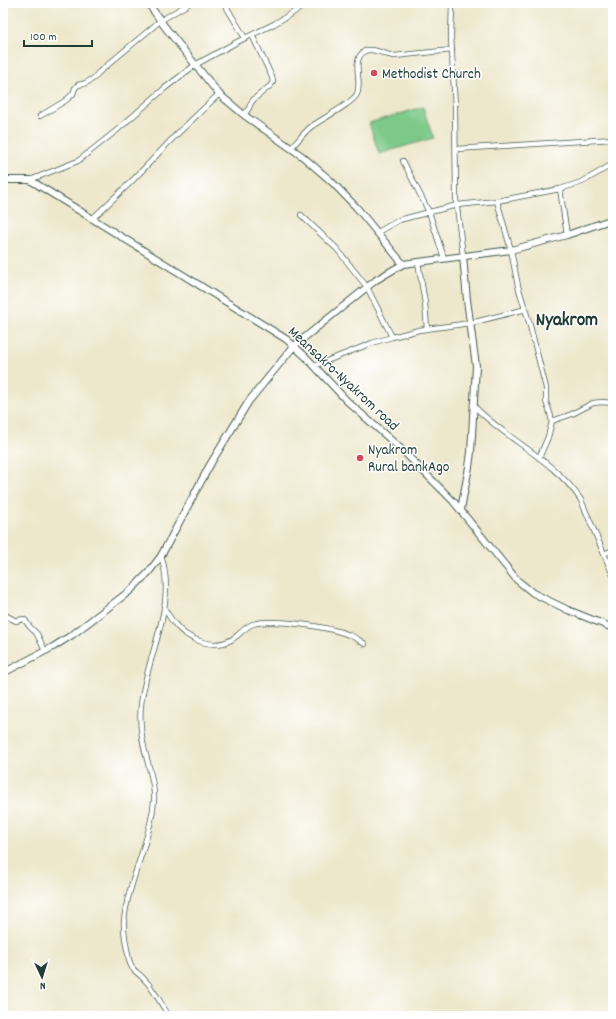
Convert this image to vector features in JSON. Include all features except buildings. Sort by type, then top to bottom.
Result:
[{"type":"street","points":[[148,3],[160,21],[219,94],[244,115],[302,156],[332,181],[378,232],[403,264]]},
{"type":"street","points":[[40,116],[65,101],[73,94],[75,88],[94,78],[160,21],[190,3]]},
{"type":"street","points":[[224,3],[245,38]]},
{"type":"street","points":[[3,180],[30,180],[78,161],[116,131],[165,88],[195,65],[309,3]]},
{"type":"street","points":[[452,3],[452,50],[456,107],[457,205],[467,300],[476,366],[469,467],[461,510]]},
{"type":"street","points":[[593,3],[604,3]]},
{"type":"street","points":[[244,115],[250,108],[251,103],[273,82],[252,35]]},
{"type":"street","points":[[291,148],[311,127],[356,96],[359,86],[358,62],[361,55],[366,51],[372,49],[386,55],[394,56],[452,50]]},
{"type":"street","points":[[92,219],[219,94]]},
{"type":"street","points":[[456,149],[613,139]]},
{"type":"street","points":[[402,162],[429,212],[444,258]]},
{"type":"street","points":[[378,232],[399,220],[457,205],[497,201],[560,189],[582,182],[613,164]]},
{"type":"street","name":"Meansakro-Nyakrom road","points":[[30,180],[260,322],[294,346],[347,401],[415,462],[461,510],[513,575],[533,593],[568,610],[613,628]]},
{"type":"street","points":[[560,189],[567,235]]},
{"type":"street","points":[[497,201],[511,250],[518,286],[526,309],[546,388],[546,402],[552,421],[548,437],[539,458]]},
{"type":"street","points":[[301,215],[337,249],[367,287],[392,337]]},
{"type":"street","points":[[3,673],[46,651],[72,635],[131,590],[148,573],[161,556],[198,488],[249,401],[294,346],[376,280],[403,264],[511,250],[567,235],[613,219]]},
{"type":"street","points":[[418,262],[425,303],[427,329]]},
{"type":"street","points":[[314,366],[372,343],[392,337],[427,329],[471,323],[526,309]]},
{"type":"street","points":[[552,421],[572,414],[593,403],[613,403]]},
{"type":"street","points":[[473,405],[482,415],[539,458],[565,479],[574,489],[581,500],[613,575]]},
{"type":"street","points":[[604,554],[613,550]]},
{"type":"street","points":[[161,556],[164,566],[165,590],[163,620],[145,677],[140,706],[141,733],[152,780],[154,799],[151,823],[132,887],[124,922],[131,966],[133,970],[145,979],[168,1016]]},
{"type":"street","points":[[164,608],[174,624],[184,634],[206,644],[218,645],[229,641],[239,635],[251,624],[259,622],[276,622],[322,627],[349,634],[365,644]]},
{"type":"street","points":[[3,614],[16,621],[24,619],[37,634],[46,651]]},
{"type":"green space","points":[[423,107],[433,138],[379,154],[369,123]]},
{"type":"place","name":"Methodist Church","points":[[374,73]]},
{"type":"place","name":"Nyakrom Rural bankAgo","points":[[360,458]]},
{"type":"district","name":"Nyakrom","points":[[567,318]]}]
